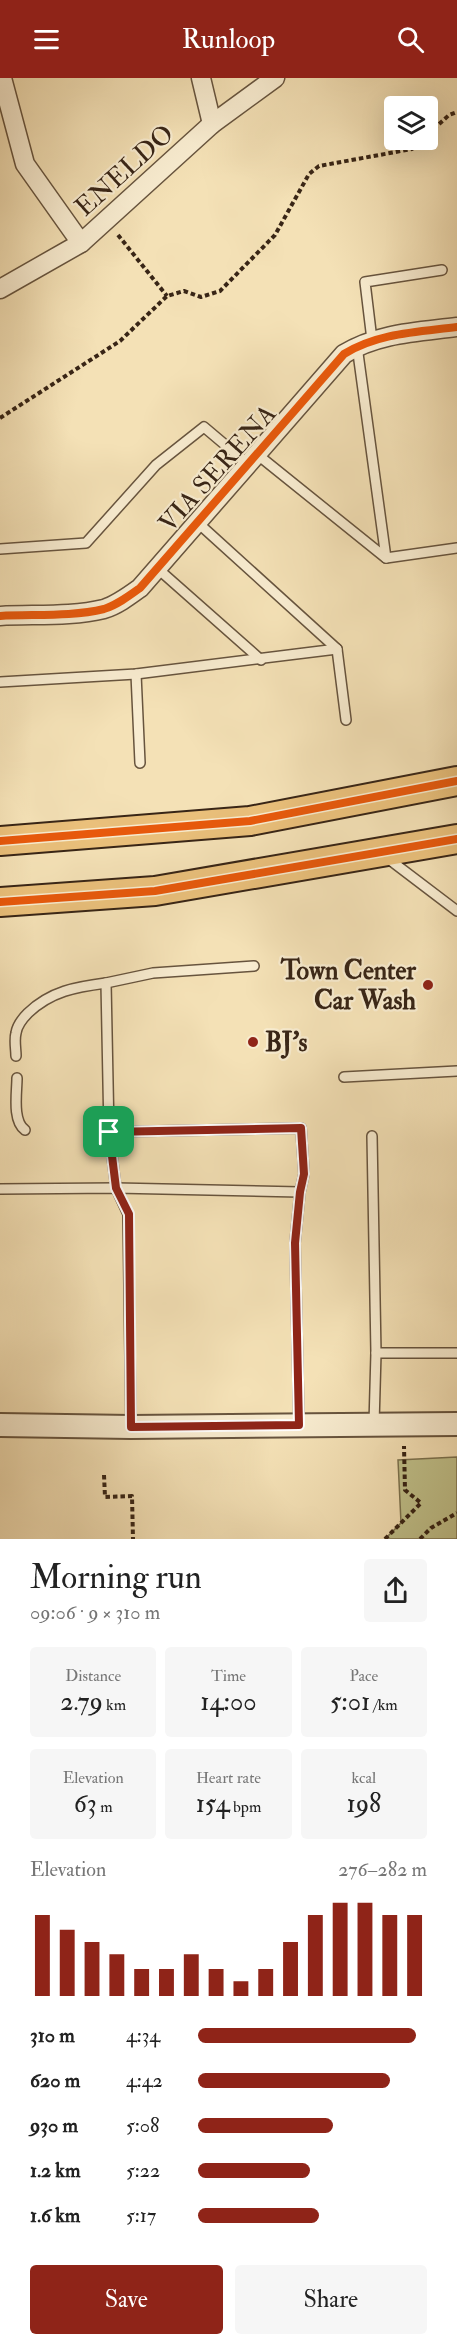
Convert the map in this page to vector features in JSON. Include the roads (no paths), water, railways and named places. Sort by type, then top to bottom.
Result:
[{"type":"main road","points":[[0,842],[250,820],[457,781]]},
{"type":"main road","points":[[0,902],[155,891],[381,854],[457,839]]},
{"type":"street","points":[[2,78],[25,165],[81,243]]},
{"type":"street","points":[[201,78],[212,124]]},
{"type":"street","name":"ENELDO","points":[[0,289],[81,243],[212,124],[275,78]]},
{"type":"street","name":"VIA SERENA","points":[[0,616],[80,613],[105,609],[124,600],[140,588],[344,354],[364,343],[390,335],[457,327]]},
{"type":"street","points":[[0,1425],[131,1427],[457,1424]]},
{"type":"lane","points":[[386,558],[364,343],[365,282],[442,270]]},
{"type":"lane","points":[[0,549],[86,543],[156,465],[204,427],[253,460],[386,558],[457,548]]},
{"type":"lane","points":[[197,522],[337,649],[346,720]]},
{"type":"lane","points":[[157,568],[261,660]]},
{"type":"lane","points":[[0,682],[136,674],[337,649]]},
{"type":"lane","points":[[136,674],[140,763]]},
{"type":"lane","points":[[381,854],[457,911]]},
{"type":"lane","points":[[16,1056],[16,1032],[24,1017],[36,1005],[53,994],[77,987],[153,973],[254,966]]},
{"type":"lane","points":[[106,983],[109,1132],[116,1188],[129,1214],[131,1427]]},
{"type":"lane","points":[[344,1077],[457,1071]]},
{"type":"lane","points":[[17,1078],[17,1118],[25,1130]]},
{"type":"lane","points":[[109,1132],[301,1128],[304,1174],[295,1243],[299,1425]]},
{"type":"lane","points":[[372,1136],[376,1353],[374,1425]]},
{"type":"lane","points":[[0,1189],[116,1188],[300,1192]]},
{"type":"lane","points":[[376,1353],[457,1353]]},
{"type":"place","name":"Town Center Car Wash","points":[[428,985]]},
{"type":"place","name":"BJ's","points":[[253,1042]]}]
